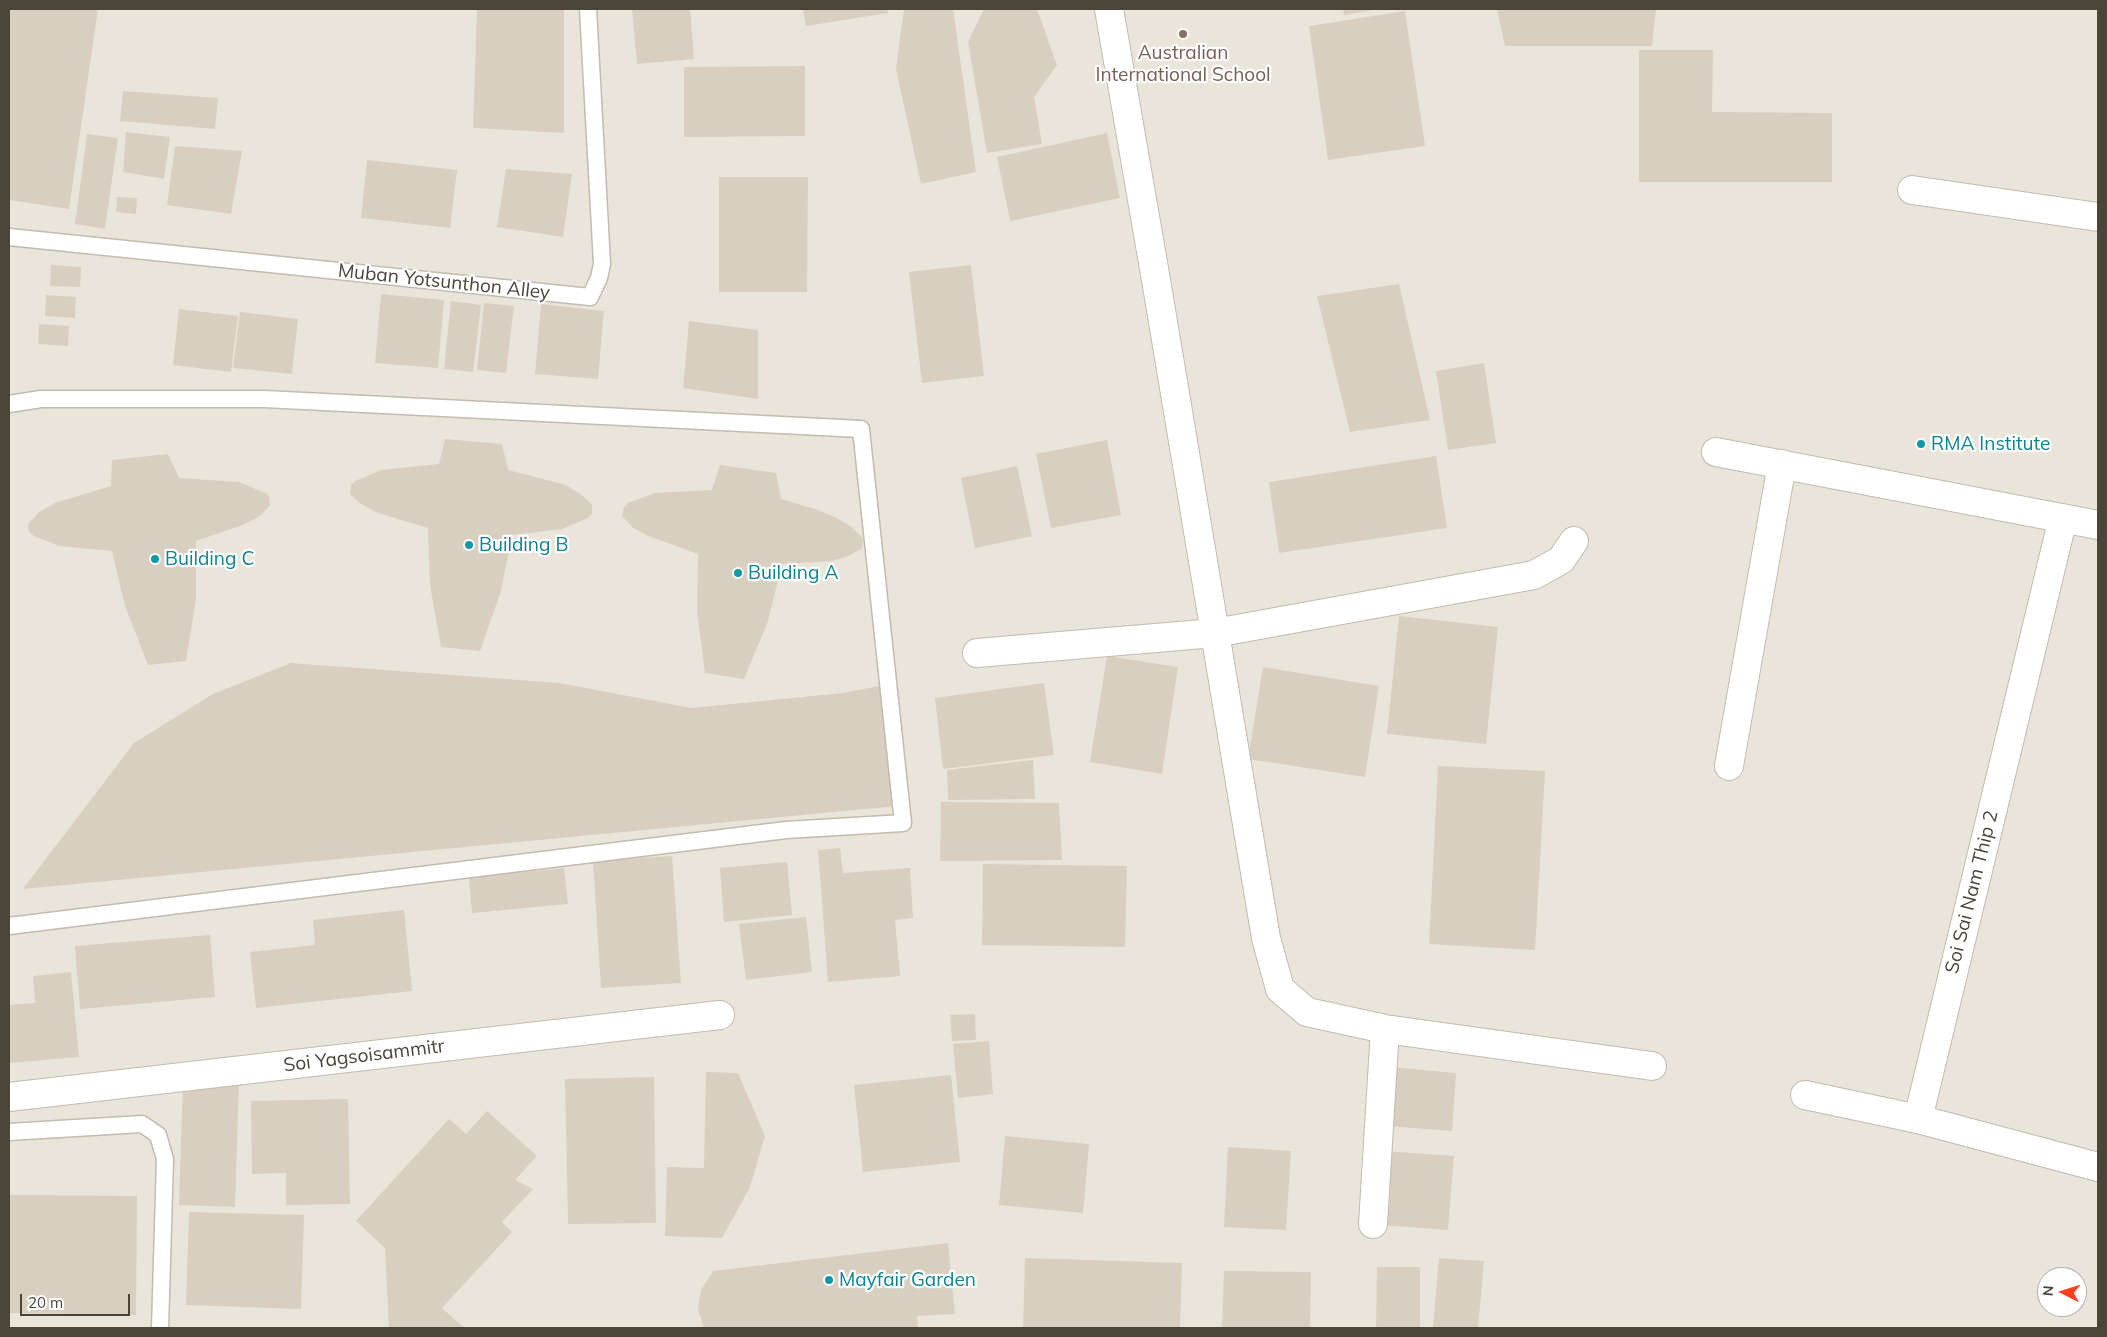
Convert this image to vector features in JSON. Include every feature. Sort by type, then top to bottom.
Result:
[{"type":"street","points":[[1109,9],[1266,938],[1280,989],[1307,1012],[1385,1028],[1652,1066]]},
{"type":"street","points":[[1912,190],[2098,217]]},
{"type":"street","points":[[1716,452],[2098,525]]},
{"type":"street","points":[[1729,766],[1782,464]]},
{"type":"street","name":"Soi Sai Nam Thip 2","points":[[1918,1119],[2063,518]]},
{"type":"street","points":[[977,653],[1215,633],[1534,576],[1561,560],[1574,540]]},
{"type":"street","name":"Soi Yagsoisammitr","points":[[9,1097],[720,1015]]},
{"type":"street","points":[[1373,1224],[1385,1028]]},
{"type":"street","points":[[1806,1095],[1918,1119],[2098,1167]]},
{"type":"lane","name":"Muban Yotsunthon Alley","points":[[9,236],[590,297],[600,278],[602,264],[588,9]]},
{"type":"lane","points":[[9,404],[41,399],[264,399],[861,429],[903,823],[786,830],[9,926]]},
{"type":"lane","points":[[9,1132],[142,1124],[158,1135],[165,1159],[160,1328]]},
{"type":"shaded area","points":[[9,9],[2098,9],[2098,1328],[9,1328]]},
{"type":"building","points":[[9,9],[98,9],[69,209],[9,200]]},
{"type":"building","points":[[477,9],[564,9],[564,133],[473,128]]},
{"type":"building","points":[[632,9],[690,9],[694,59],[637,64]]},
{"type":"building","points":[[803,9],[887,9],[888,13],[806,26]]},
{"type":"building","points":[[904,9],[953,9],[976,172],[921,184],[896,69]]},
{"type":"building","points":[[984,9],[1037,9],[1057,65],[1034,97],[1042,144],[987,153],[968,42]]},
{"type":"building","points":[[1343,9],[1374,9],[1374,10],[1344,15]]},
{"type":"building","points":[[1497,9],[1656,9],[1652,46],[1505,46]]},
{"type":"building","points":[[1405,11],[1425,146],[1328,160],[1309,26]]},
{"type":"building","points":[[1639,50],[1713,50],[1712,112],[1832,113],[1832,182],[1639,182]]},
{"type":"building","points":[[805,66],[805,136],[684,137],[684,67]]},
{"type":"building","points":[[123,91],[218,98],[215,129],[120,121]]},
{"type":"building","points":[[126,132],[170,137],[164,179],[123,172]]},
{"type":"building","points":[[1107,133],[1120,198],[1010,221],[997,157]]},
{"type":"building","points":[[87,134],[118,138],[105,229],[75,224]]},
{"type":"building","points":[[175,146],[242,151],[231,214],[167,205]]},
{"type":"building","points":[[367,160],[457,170],[450,228],[361,218]]},
{"type":"building","points":[[506,169],[572,174],[563,237],[497,227]]},
{"type":"building","points":[[719,177],[808,177],[807,292],[719,292]]},
{"type":"building","points":[[117,197],[137,198],[136,214],[116,212]]},
{"type":"building","points":[[51,265],[81,267],[80,287],[50,286]]},
{"type":"building","points":[[971,265],[984,376],[922,383],[909,272]]},
{"type":"building","points":[[1399,284],[1430,420],[1350,432],[1317,296]]},
{"type":"building","points":[[381,294],[444,300],[438,368],[375,363]]},
{"type":"building","points":[[46,295],[76,297],[75,318],[45,316]]},
{"type":"building","points":[[451,301],[481,305],[473,372],[444,369]]},
{"type":"building","points":[[484,303],[514,306],[506,373],[477,370]]},
{"type":"building","points":[[541,304],[604,311],[598,379],[535,374]]},
{"type":"building","points":[[179,309],[238,316],[231,372],[173,365]]},
{"type":"building","points":[[240,312],[298,319],[292,374],[233,368]]},
{"type":"building","points":[[689,321],[758,330],[758,399],[683,388]]},
{"type":"building","points":[[39,324],[69,326],[68,346],[38,344]]},
{"type":"building","points":[[1484,363],[1496,443],[1448,450],[1436,371]]},
{"type":"building","name":"Building B","points":[[445,439],[502,444],[508,470],[566,485],[582,495],[592,505],[592,514],[588,518],[562,529],[512,535],[501,591],[480,651],[441,647],[430,585],[428,528],[378,513],[361,504],[350,494],[351,485],[355,481],[381,470],[439,464]]},
{"type":"building","points":[[1107,440],[1121,515],[1051,528],[1036,454]]},
{"type":"building","name":"Building C","points":[[168,454],[179,478],[239,482],[265,493],[269,496],[270,505],[260,516],[243,525],[196,541],[196,599],[186,661],[148,665],[125,606],[112,551],[59,546],[34,536],[29,532],[28,524],[39,512],[55,503],[111,486],[112,460]]},
{"type":"building","points":[[1436,456],[1447,528],[1279,553],[1269,482]]},
{"type":"building","name":"Building A","points":[[720,465],[776,473],[781,499],[837,518],[853,528],[863,539],[862,548],[849,556],[832,561],[782,564],[768,621],[744,679],[705,673],[697,611],[698,554],[648,536],[632,527],[622,516],[624,507],[628,503],[654,493],[712,490]]},
{"type":"building","points":[[1017,466],[1032,536],[975,548],[961,478]]},
{"type":"building","points":[[1399,616],[1498,627],[1486,744],[1387,734]]},
{"type":"building","points":[[1107,656],[1178,667],[1162,774],[1090,762]]},
{"type":"building","points":[[291,663],[559,683],[692,708],[843,693],[884,685],[897,806],[23,889],[134,743],[213,694]]},
{"type":"building","points":[[1263,667],[1379,686],[1365,777],[1248,759]]},
{"type":"building","points":[[1044,683],[1054,755],[943,769],[935,698]]},
{"type":"building","points":[[1033,760],[1035,799],[948,800],[947,770]]},
{"type":"building","points":[[1438,766],[1545,771],[1535,950],[1429,944]]},
{"type":"building","points":[[941,802],[1059,803],[1062,860],[940,861]]},
{"type":"building","points":[[840,848],[843,873],[910,868],[913,918],[895,920],[900,976],[828,982],[818,850]]},
{"type":"building","points":[[672,856],[681,983],[601,988],[593,861]]},
{"type":"building","points":[[787,862],[792,915],[724,922],[720,868]]},
{"type":"building","points":[[983,864],[1127,866],[1125,947],[982,945]]},
{"type":"building","points":[[564,868],[568,904],[472,913],[469,878]]},
{"type":"building","points":[[404,910],[412,991],[256,1008],[250,952],[315,945],[313,920]]},
{"type":"building","points":[[806,917],[812,972],[746,980],[739,924]]},
{"type":"building","points":[[210,935],[215,997],[80,1009],[75,946]]},
{"type":"building","points":[[71,972],[79,1057],[9,1063],[9,1005],[35,1003],[33,976]]},
{"type":"building","points":[[975,1014],[976,1040],[952,1041],[950,1015]]},
{"type":"building","points":[[989,1041],[993,1094],[958,1098],[953,1044]]},
{"type":"building","points":[[1391,1067],[1456,1073],[1452,1131],[1387,1126]]},
{"type":"building","points":[[706,1072],[738,1073],[765,1136],[750,1187],[722,1238],[665,1236],[667,1167],[704,1168]]},
{"type":"building","points":[[951,1075],[960,1162],[863,1172],[854,1085]]},
{"type":"building","points":[[654,1077],[656,1223],[568,1224],[565,1079]]},
{"type":"building","points":[[183,1081],[239,1082],[235,1207],[179,1205]]},
{"type":"building","points":[[348,1099],[350,1204],[286,1205],[286,1173],[252,1174],[251,1101]]},
{"type":"building","points":[[487,1111],[537,1156],[515,1180],[533,1189],[502,1222],[512,1232],[442,1308],[464,1328],[389,1328],[385,1248],[356,1221],[449,1119],[466,1134]]},
{"type":"building","points":[[1005,1136],[1089,1144],[1083,1213],[999,1205]]},
{"type":"building","points":[[1228,1147],[1291,1151],[1286,1230],[1224,1227]]},
{"type":"building","points":[[1385,1151],[1454,1156],[1448,1230],[1380,1225]]},
{"type":"building","points":[[9,1195],[137,1196],[136,1315],[9,1313]]},
{"type":"building","points":[[189,1212],[304,1215],[301,1309],[186,1305]]},
{"type":"building","name":"Mayfair Garden","points":[[948,1243],[955,1314],[917,1316],[918,1328],[704,1328],[698,1309],[701,1290],[713,1271]]},
{"type":"building","points":[[1025,1258],[1182,1263],[1180,1328],[1023,1328]]},
{"type":"building","points":[[1439,1258],[1484,1261],[1478,1328],[1433,1328]]},
{"type":"building","points":[[1377,1267],[1420,1267],[1420,1328],[1376,1328]]},
{"type":"building","points":[[1224,1271],[1311,1272],[1310,1328],[1222,1327]]},
{"type":"place","name":"Australian International School","points":[[1183,34]]},
{"type":"place","name":"RMA Institute","points":[[1921,444]]},
{"type":"place","name":"Building B","points":[[469,545]]},
{"type":"place","name":"Building C","points":[[155,559]]},
{"type":"place","name":"Building A","points":[[738,573]]},
{"type":"place","name":"Mayfair Garden","points":[[829,1280]]}]
